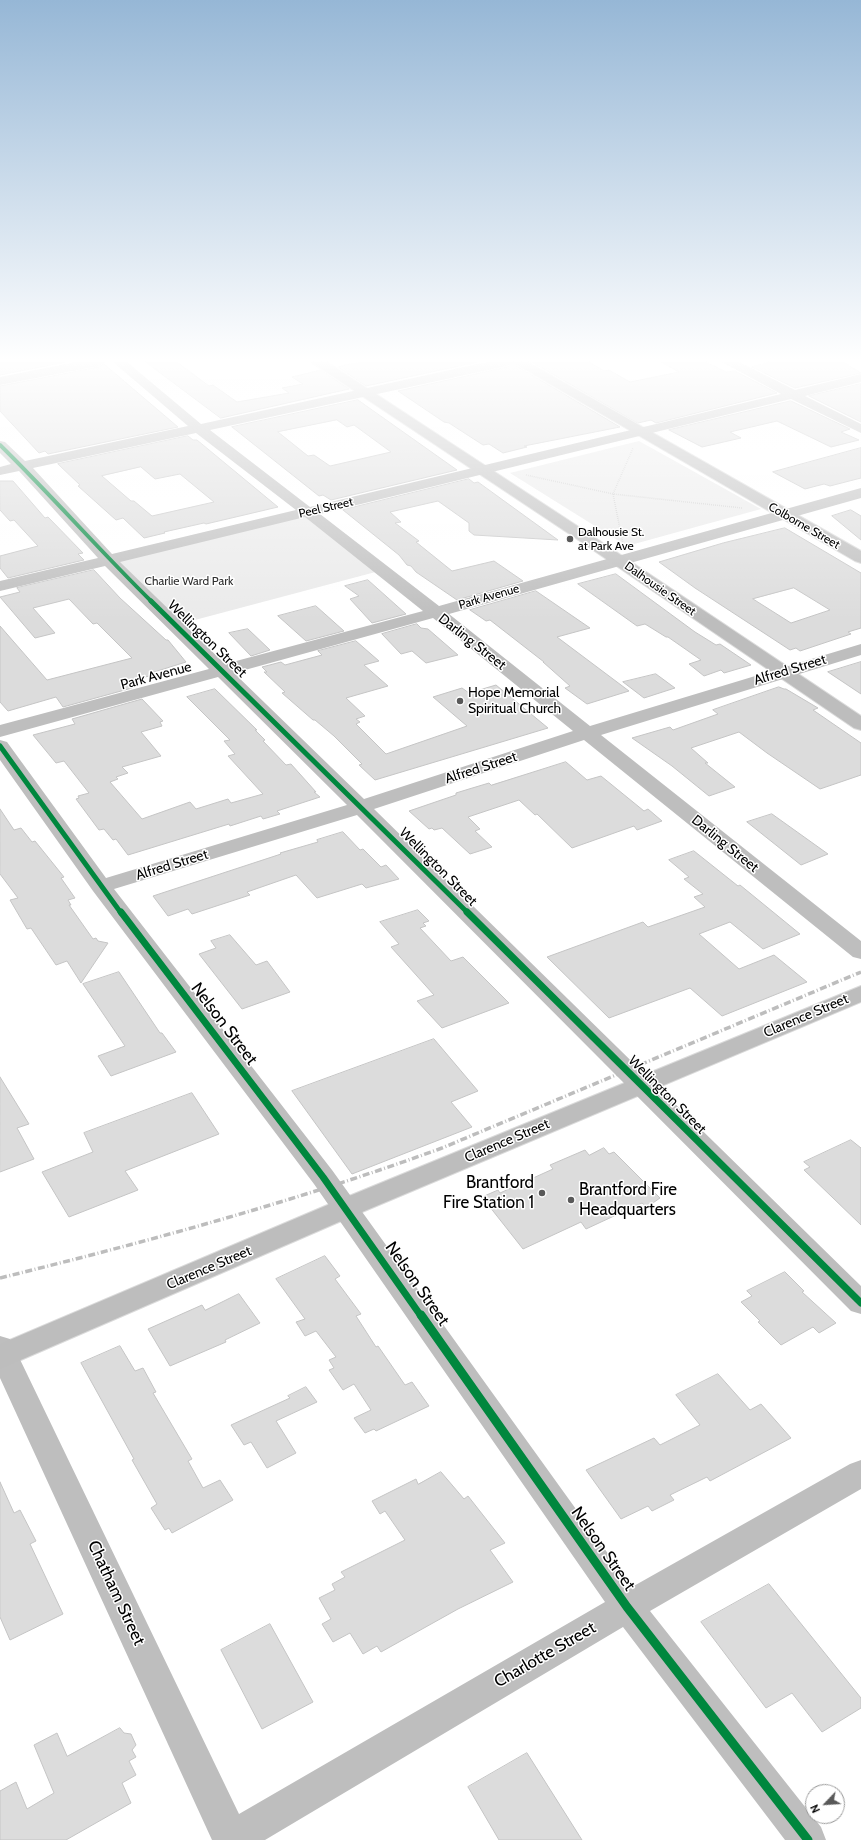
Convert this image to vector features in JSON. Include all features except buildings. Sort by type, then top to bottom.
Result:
[{"type":"main road","name":"Dalhousie Street","points":[[450,448],[618,560],[781,673],[861,724]]},
{"type":"main road","name":"Colborne Street","points":[[669,448],[861,558]]},
{"type":"main road","name":"Clarence Street","points":[[2,1353],[861,993]]},
{"type":"street","name":"Wellington Street","points":[[3,448],[22,466],[109,560],[361,807],[861,1303]]},
{"type":"street","points":[[0,471],[106,448]]},
{"type":"street","name":"Darling Street","points":[[224,448],[383,570],[861,952]]},
{"type":"street","name":"Peel Street","points":[[0,586],[575,448]]},
{"type":"street","name":"Park Avenue","points":[[0,731],[861,493]]},
{"type":"street","name":"Alfred Street","points":[[100,886],[361,807],[586,733],[861,649]]},
{"type":"street","name":"Nelson Street","points":[[0,746],[100,886],[346,1208],[627,1607],[808,1840]]},
{"type":"street","name":"Chatham Street","points":[[2,1353],[231,1840]]},
{"type":"street","name":"Charlotte Street","points":[[231,1840],[627,1607],[861,1474]]},
{"type":"path","points":[[618,560],[623,544],[613,494],[634,448]]},
{"type":"path","points":[[521,474],[613,494],[765,510],[784,514]]},
{"type":"green space","points":[[611,448],[651,448],[761,509],[627,546],[510,473]]},
{"type":"green space","name":"Charlie Ward Park","points":[[307,512],[383,570],[176,625],[109,560]]},
{"type":"railway","points":[[0,1278],[168,1235],[278,1203],[442,1148],[861,972]]},
{"type":"cycle path","points":[[3,448],[28,472],[109,560],[436,881],[861,1303]]},
{"type":"cycle path","points":[[0,746],[101,886],[323,1177],[627,1607],[808,1840]]},
{"type":"place","name":"Dalhousie St. at Park Ave","points":[[570,539]]},
{"type":"place","name":"Hope Memorial Spiritual Church","points":[[460,701]]},
{"type":"place","name":"Brantford Fire Station 1","points":[[542,1193]]},
{"type":"place","name":"Brantford Fire Headquarters","points":[[571,1200]]}]
